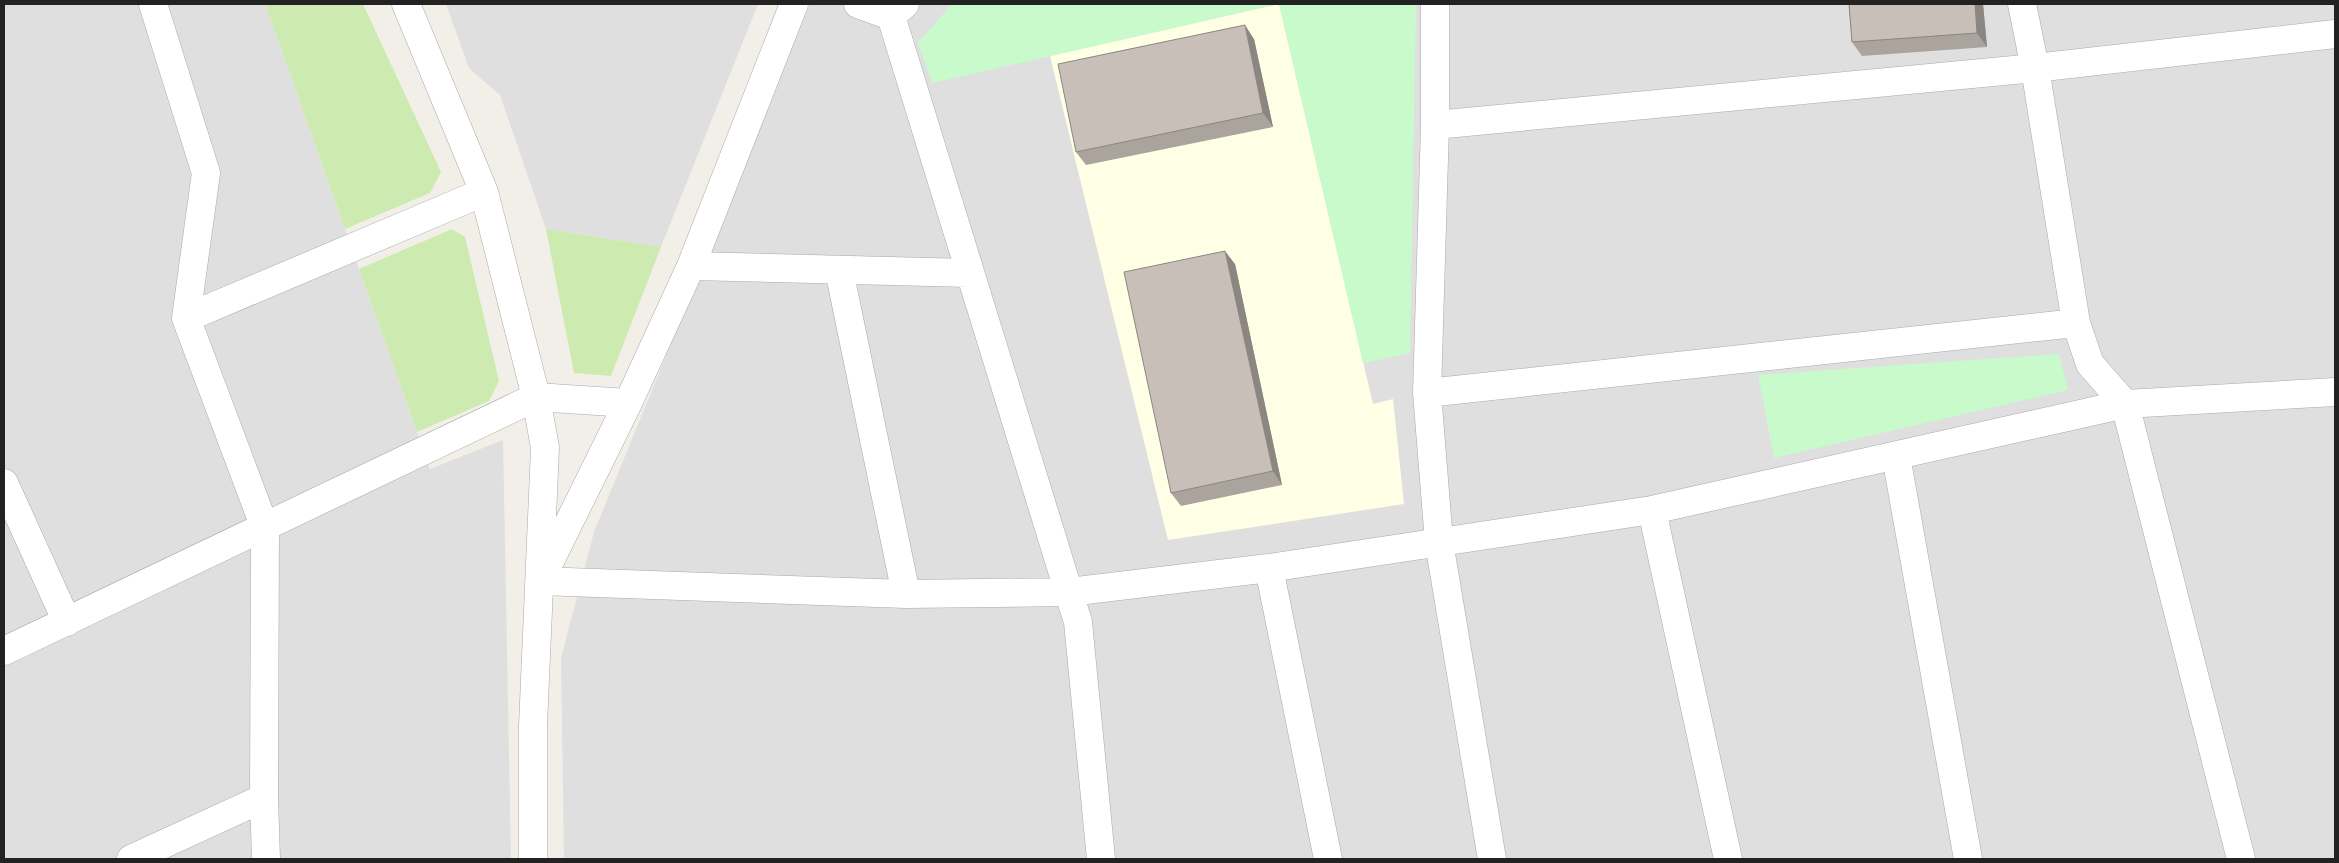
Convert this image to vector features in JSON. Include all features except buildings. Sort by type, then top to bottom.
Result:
[{"type":"street","points":[[153,4],[206,173],[186,318],[265,528],[264,798],[266,859]]},
{"type":"street","points":[[406,4],[484,192],[536,397],[545,448],[533,726],[533,859]]},
{"type":"street","points":[[540,581],[628,403],[691,266],[794,4]]},
{"type":"street","points":[[858,4],[898,10],[969,273],[1078,622],[1102,859]]},
{"type":"street","points":[[1435,4],[1435,125],[1427,393],[1439,542],[1492,859]]},
{"type":"street","points":[[2022,4],[2035,68],[2076,323],[2090,364],[2125,404],[2241,859]]},
{"type":"street","points":[[1435,125],[2035,68],[2335,34]]},
{"type":"street","points":[[186,318],[484,192]]},
{"type":"street","points":[[691,266],[969,273]]},
{"type":"street","points":[[839,270],[906,594]]},
{"type":"street","points":[[1427,393],[2076,323]]},
{"type":"street","points":[[540,581],[906,594],[1068,592],[1269,568],[1652,510],[2125,404],[2335,392]]},
{"type":"street","points":[[4,652],[536,397],[628,403]]},
{"type":"street","points":[[1896,456],[1968,859]]},
{"type":"street","points":[[4,483],[67,622]]},
{"type":"street","points":[[1652,510],[1728,859]]},
{"type":"street","points":[[1269,568],[1328,859]]},
{"type":"street","points":[[131,859],[264,798]]},
{"type":"shaded area","points":[[4,4],[265,4],[430,469],[503,440],[511,859],[4,859]]},
{"type":"shaded area","points":[[446,4],[758,4],[661,247],[546,229],[500,95],[469,68]]},
{"type":"shaded area","points":[[810,4],[2335,4],[2335,859],[564,859],[561,658],[594,532]]},
{"type":"shaded area","points":[[1279,4],[1373,404],[1393,399],[1404,504],[1168,540],[1050,56]]},
{"type":"green space","points":[[265,4],[363,4],[441,172],[430,193],[345,229]]},
{"type":"green space","points":[[952,4],[1279,4],[932,83],[918,43]]},
{"type":"green space","points":[[1279,4],[1416,4],[1410,353],[1363,363]]},
{"type":"green space","points":[[452,229],[465,237],[499,381],[489,401],[417,432],[359,269]]},
{"type":"green space","points":[[546,229],[661,247],[611,376],[574,373]]},
{"type":"green space","points":[[2059,354],[2068,390],[1774,458],[1758,375]]}]
